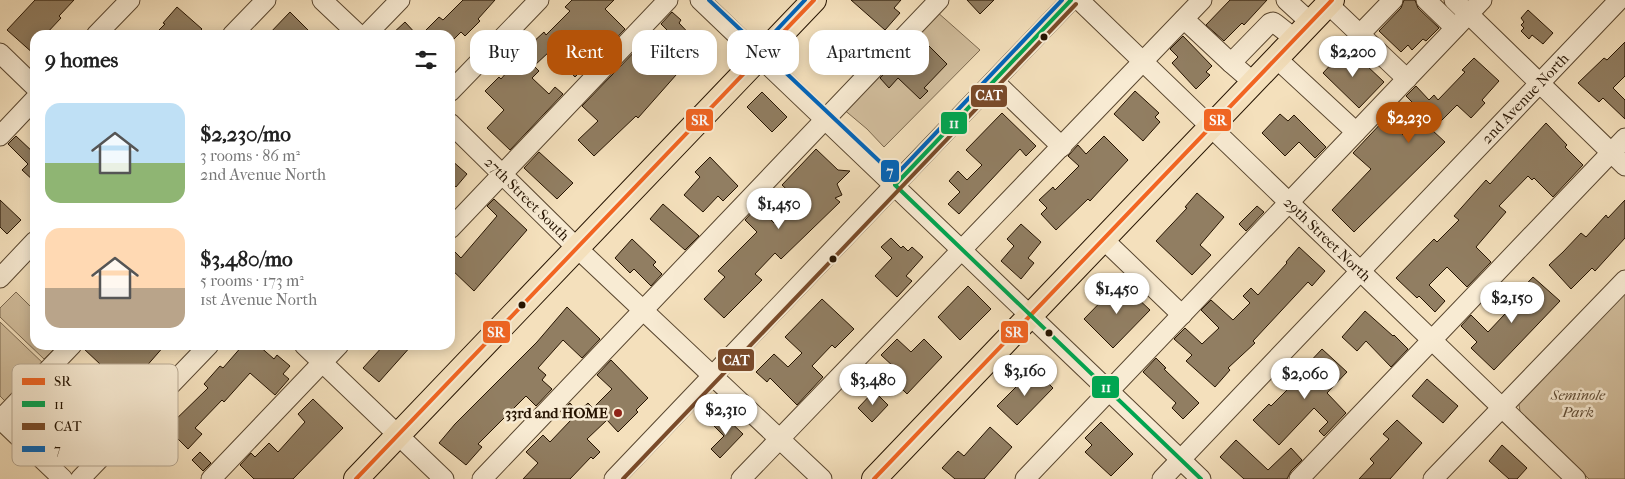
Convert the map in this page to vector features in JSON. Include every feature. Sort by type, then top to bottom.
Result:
[{"type":"main road","points":[[785,30],[814,0]]},
{"type":"main road","points":[[874,479],[1330,2]]},
{"type":"main road","points":[[356,479],[742,75]]},
{"type":"street","points":[[101,30],[130,0]]},
{"type":"street","points":[[237,30],[266,0]]},
{"type":"street","points":[[322,0],[354,30]]},
{"type":"street","points":[[371,30],[400,0]]},
{"type":"street","points":[[455,87],[539,0]]},
{"type":"street","points":[[455,223],[668,0]]},
{"type":"street","points":[[700,0],[732,30]]},
{"type":"street","points":[[482,479],[939,0]]},
{"type":"street","points":[[614,479],[1071,0]]},
{"type":"street","name":"29th Street North","points":[[1079,0],[1432,340],[1571,477]]},
{"type":"street","points":[[741,479],[1202,0]]},
{"type":"street","points":[[1286,0],[1303,31]]},
{"type":"street","points":[[1360,34],[1393,0]]},
{"type":"street","points":[[1426,0],[1455,28]]},
{"type":"street","points":[[1454,0],[1625,166]]},
{"type":"street","points":[[1025,479],[1482,0]]},
{"type":"street","name":"2nd Avenue North","points":[[1162,479],[1619,0]]},
{"type":"street","points":[[1330,2],[1407,79]]},
{"type":"street","points":[[1184,19],[1253,82]]},
{"type":"street","points":[[1231,62],[1270,23],[1303,31]]},
{"type":"street","points":[[0,53],[30,82]]},
{"type":"street","points":[[1276,58],[1356,132]]},
{"type":"street","points":[[780,75],[1201,479]]},
{"type":"street","points":[[994,82],[1062,147]]},
{"type":"street","points":[[0,136],[30,104]]},
{"type":"street","name":"27th Street South","points":[[455,128],[577,248],[822,479]]},
{"type":"street","points":[[1299,479],[1625,138]]},
{"type":"street","points":[[1103,239],[1182,315]]},
{"type":"street","points":[[0,278],[30,246]]},
{"type":"street","points":[[1433,479],[1625,280]]},
{"type":"street","points":[[54,364],[67,350]]},
{"type":"street","points":[[178,377],[204,350]]},
{"type":"street","points":[[309,350],[444,479]]},
{"type":"street","points":[[211,479],[334,350]]},
{"type":"street","points":[[12,408],[0,420],[12,431]]},
{"type":"street","points":[[49,466],[63,479]]},
{"type":"street","points":[[80,479],[93,466]]},
{"type":"green space","points":[[936,11],[980,50],[884,147],[867,129],[842,108],[874,75],[929,75],[929,30],[918,30]]},
{"type":"green space","name":"Seminole Park","points":[[1625,289],[1625,479],[1589,479],[1520,411],[1518,399]]},
{"type":"green space","points":[[16,292],[30,306],[30,346],[0,317],[0,308]]},
{"type":"green space","points":[[0,322],[44,364],[12,364],[12,402],[9,405],[0,396]]},
{"type":"green space","points":[[35,350],[53,350],[44,359]]},
{"type":"building","points":[[35,0],[74,0],[59,16],[61,18],[50,30],[30,30],[30,51],[7,30]]},
{"type":"building","points":[[463,0],[495,0],[478,19],[480,21],[465,36],[461,32],[455,38],[455,30],[426,30],[439,17],[443,20]]},
{"type":"building","points":[[572,0],[614,0],[605,9],[625,29],[622,32],[622,30],[551,30],[570,11],[565,7]]},
{"type":"building","points":[[851,0],[901,0],[894,8],[900,13],[885,30]]},
{"type":"building","points":[[967,0],[994,0],[980,14]]},
{"type":"building","points":[[1230,0],[1267,0],[1244,25],[1242,23],[1224,41],[1206,25]]},
{"type":"building","points":[[1404,0],[1415,0],[1418,8],[1439,28],[1426,41],[1423,39],[1412,50],[1408,45],[1401,52],[1379,31],[1401,8]]},
{"type":"building","points":[[177,7],[202,29],[159,30],[165,24],[163,23]]},
{"type":"building","points":[[1528,10],[1553,33],[1543,44],[1532,35],[1529,39],[1521,31],[1524,28],[1521,25],[1524,22],[1521,18]]},
{"type":"building","points":[[290,12],[308,30],[273,30]]},
{"type":"building","points":[[672,12],[681,20],[679,23],[686,30],[667,30],[661,24]]},
{"type":"building","points":[[405,22],[412,30],[396,30]]},
{"type":"building","points":[[544,32],[546,35],[547,54],[537,63],[537,38]]},
{"type":"building","points":[[1183,36],[1212,66],[1206,72],[1210,75],[1196,89],[1172,63],[1178,57],[1170,49]]},
{"type":"building","points":[[1625,42],[1625,76],[1613,88],[1625,100],[1625,119],[1603,98],[1599,102],[1578,83],[1604,58],[1607,60]]},
{"type":"building","points":[[929,46],[947,64],[924,88],[928,91],[920,99],[898,78],[889,88],[880,78],[883,75],[929,75]]},
{"type":"building","points":[[1347,47],[1384,82],[1359,108],[1323,73]]},
{"type":"building","points":[[632,54],[632,75],[676,75],[638,118],[636,116],[594,156],[578,140],[598,121],[582,106],[612,75],[622,75],[622,65]]},
{"type":"building","points":[[1474,58],[1499,81],[1482,100],[1485,103],[1471,118],[1457,105],[1432,130],[1445,142],[1354,232],[1332,210],[1371,169],[1353,153],[1386,118],[1403,135],[1424,114],[1406,96],[1416,86],[1429,100],[1434,95],[1438,100],[1465,72],[1462,70]]},
{"type":"building","points":[[504,75],[535,75],[532,78],[549,94],[555,87],[563,94],[510,150],[487,128],[504,110],[485,91],[499,77],[501,79]]},
{"type":"building","points":[[1135,91],[1159,113],[1155,117],[1160,122],[1143,141],[1114,114]]},
{"type":"building","points":[[762,92],[787,117],[772,132],[747,107]]},
{"type":"building","points":[[1002,113],[1036,146],[1026,156],[1020,149],[959,214],[948,204],[960,192],[949,181],[958,171],[967,180],[982,165],[966,150]]},
{"type":"building","points":[[1280,114],[1288,121],[1294,115],[1326,147],[1315,158],[1299,142],[1285,156],[1262,133]]},
{"type":"building","points":[[1546,123],[1567,145],[1565,147],[1583,165],[1553,197],[1534,178],[1532,180],[1528,176],[1499,206],[1506,212],[1476,247],[1491,262],[1467,287],[1447,267],[1429,285],[1445,301],[1435,312],[1419,296],[1417,298],[1396,278],[1434,239],[1437,242],[1459,220],[1454,216],[1486,180],[1490,184]]},
{"type":"building","points":[[16,136],[30,149],[30,177],[22,170],[28,164],[8,144]]},
{"type":"building","points":[[1104,136],[1128,160],[1090,201],[1088,199],[1056,230],[1041,214],[1047,208],[1039,200],[1053,187],[1055,190],[1079,166],[1068,156],[1078,145],[1086,154]]},
{"type":"building","points":[[816,149],[838,170],[850,171],[837,184],[842,195],[835,198],[840,202],[781,259],[775,253],[755,274],[762,280],[724,318],[704,299],[725,277],[718,271],[757,232],[745,220],[754,210],[762,218],[765,214],[774,223],[798,200],[782,185]]},
{"type":"building","points":[[539,152],[573,183],[557,199],[524,168]]},
{"type":"building","points":[[710,157],[738,186],[723,201],[718,196],[703,212],[684,195],[700,177],[695,172]]},
{"type":"building","points":[[455,163],[467,174],[455,186]]},
{"type":"building","points":[[1197,193],[1224,217],[1200,245],[1211,255],[1192,275],[1156,241],[1187,208],[1185,207]]},
{"type":"building","points":[[494,199],[527,230],[474,291],[455,273],[455,252],[461,258],[497,216],[487,206]]},
{"type":"building","points":[[0,200],[21,220],[7,234],[0,227]]},
{"type":"building","points":[[1625,200],[1625,238],[1595,271],[1592,268],[1571,289],[1549,265],[1581,233],[1586,237],[1606,215],[1608,218]]},
{"type":"building","points":[[663,204],[699,236],[685,250],[650,219]]},
{"type":"building","points":[[1257,206],[1264,212],[1246,231],[1239,224]]},
{"type":"building","points":[[1021,224],[1041,242],[1028,258],[1034,263],[1021,279],[1001,261],[1014,246],[1007,239]]},
{"type":"building","points":[[891,238],[901,248],[903,246],[908,251],[912,247],[923,257],[906,276],[912,281],[897,297],[875,276],[892,258],[881,247]]},
{"type":"building","points":[[632,239],[656,262],[653,265],[662,274],[651,286],[634,269],[630,273],[615,258]]},
{"type":"building","points":[[1299,247],[1325,271],[1312,286],[1308,282],[1253,341],[1255,343],[1228,368],[1230,370],[1215,387],[1186,361],[1192,355],[1174,339],[1185,328],[1202,344],[1219,328],[1201,310],[1211,300],[1233,320],[1250,303],[1243,296],[1251,288],[1258,295]]},
{"type":"building","points":[[1533,277],[1560,301],[1494,370],[1471,348],[1477,342],[1461,326],[1471,315],[1488,332],[1520,298],[1516,295]]},
{"type":"building","points":[[1120,282],[1150,310],[1113,348],[1084,319]]},
{"type":"building","points":[[968,286],[991,309],[960,340],[938,317]]},
{"type":"building","points":[[822,299],[854,329],[835,348],[832,345],[812,366],[823,377],[797,405],[770,378],[767,382],[756,372],[774,354],[788,367],[802,353],[785,337]]},
{"type":"building","points":[[567,307],[600,339],[582,358],[563,340],[538,368],[546,375],[542,380],[552,389],[536,406],[526,396],[478,444],[482,447],[466,465],[439,443],[455,424],[537,342]]},
{"type":"building","points":[[1365,311],[1408,349],[1391,367],[1366,341],[1357,351],[1342,337]]},
{"type":"building","points":[[897,339],[911,352],[924,339],[942,357],[907,394],[888,375],[895,368],[881,355]]},
{"type":"building","points":[[1322,349],[1347,372],[1327,393],[1346,413],[1324,436],[1319,431],[1328,422],[1314,408],[1279,445],[1253,420],[1269,404],[1271,406],[1291,386],[1289,384]]},
{"type":"building","points":[[85,350],[161,350],[148,364],[100,364]]},
{"type":"building","points":[[239,350],[264,350],[274,359],[277,355],[290,366],[283,374],[289,379],[275,395],[250,373],[224,402],[222,400],[195,428],[202,434],[188,449],[178,439],[178,417],[208,388],[204,384],[220,366],[223,368]]},
{"type":"building","points":[[379,350],[408,350],[379,382],[363,368]]},
{"type":"building","points":[[1156,358],[1166,368],[1164,369],[1199,403],[1183,419],[1172,408],[1176,403],[1143,372]]},
{"type":"building","points":[[611,360],[648,398],[636,410],[638,412],[618,432],[607,420],[587,439],[600,452],[593,459],[591,457],[570,479],[523,479],[538,463],[526,452],[543,435],[550,442],[571,420],[562,411],[570,403],[578,412],[588,403],[593,408],[612,389],[597,375]]},
{"type":"building","points":[[1034,369],[1053,388],[1017,425],[997,406]]},
{"type":"building","points":[[1427,379],[1458,406],[1443,423],[1412,396]]},
{"type":"building","points":[[874,391],[888,405],[872,422],[858,408]]},
{"type":"building","points":[[313,399],[343,428],[293,479],[254,479],[240,465],[251,453],[255,457],[269,443],[278,452],[305,422],[298,414]]},
{"type":"building","points":[[723,415],[743,434],[720,458],[711,449],[724,436],[713,425]]},
{"type":"building","points":[[1397,420],[1422,443],[1390,479],[1359,479],[1374,463],[1370,459],[1389,439],[1383,434]]},
{"type":"building","points":[[1101,422],[1133,454],[1111,476],[1085,452],[1092,445],[1085,438]]},
{"type":"building","points":[[990,427],[1012,447],[984,479],[955,479],[942,468],[958,451],[964,456]]},
{"type":"building","points":[[1236,440],[1268,470],[1291,448],[1302,460],[1291,471],[1287,479],[1244,479],[1220,457]]},
{"type":"building","points":[[1502,445],[1527,468],[1517,479],[1509,479],[1489,461]]},
{"type":"building","points":[[200,452],[211,463],[203,471],[192,460]]},
{"type":"transit line","name":"7","points":[[709,0],[895,176],[1062,0]]},
{"type":"transit line","name":"7","points":[[777,30],[805,0]]},
{"type":"transit line","name":"SR","points":[[356,479],[814,0]]},
{"type":"transit line","name":"11","points":[[1071,0],[895,185],[1201,479]]},
{"type":"transit line","name":"SR","points":[[874,479],[1332,0]]},
{"type":"transit line","name":"CAT","points":[[623,479],[1076,4]]},
{"type":"place","name":"33rd and HOME","points":[[618,413]]}]
